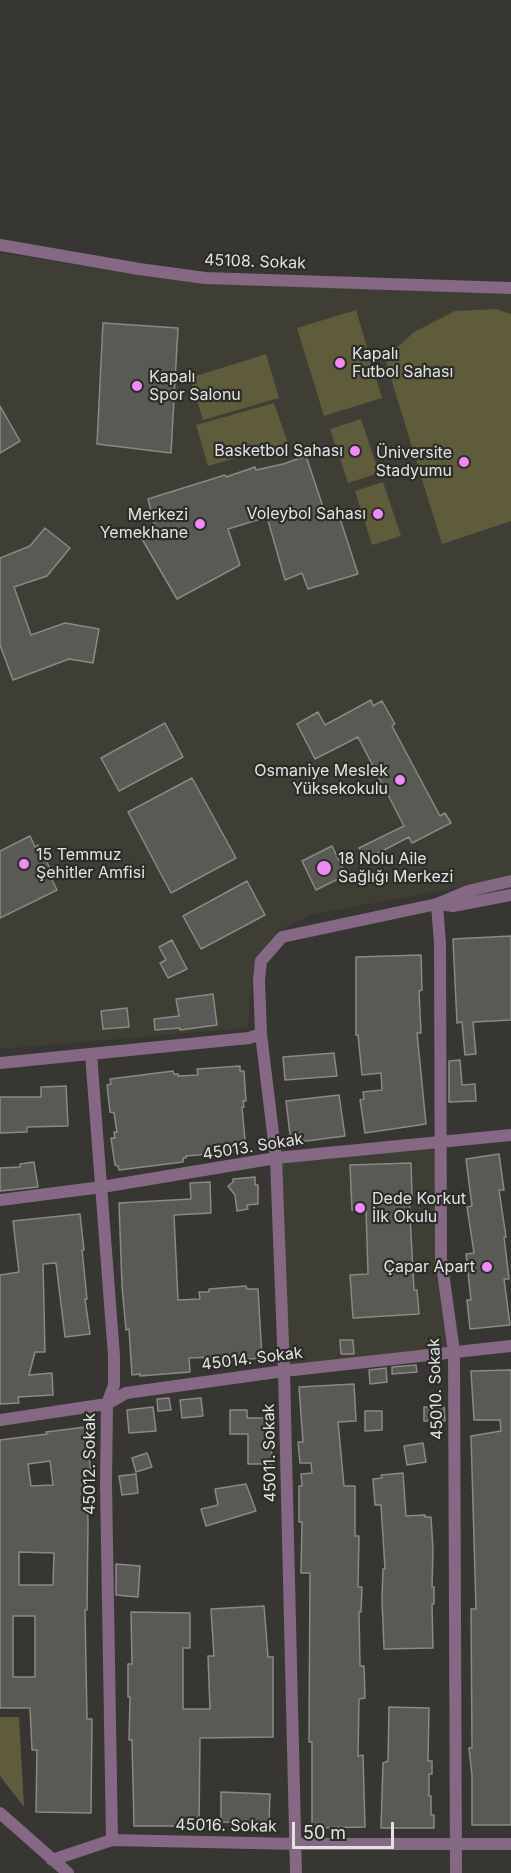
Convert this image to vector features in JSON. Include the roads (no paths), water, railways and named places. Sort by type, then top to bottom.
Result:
[{"type":"street","name":"45108. Sokak","points":[[0,245],[205,278],[511,288]]},
{"type":"street","points":[[437,904],[468,891],[511,881]]},
{"type":"street","points":[[437,904],[453,906],[511,895]]},
{"type":"street","name":"45011. Sokak","points":[[296,1873],[284,1371],[276,1158],[261,1034],[259,980],[261,961],[282,937],[437,904]]},
{"type":"street","name":"45010. Sokak","points":[[437,904],[440,944],[441,1258],[454,1352],[456,1873]]},
{"type":"street","points":[[0,1063],[249,1038],[261,1034]]},
{"type":"street","name":"45012. Sokak","points":[[91,1054],[114,1356],[114,1385],[107,1404],[107,1586],[112,1840]]},
{"type":"street","name":"45013. Sokak","points":[[0,1200],[102,1187],[276,1158],[441,1140],[511,1135]]},
{"type":"street","name":"45014. Sokak","points":[[0,1420],[107,1404],[126,1393],[284,1371],[511,1346]]},
{"type":"street","points":[[0,1813],[68,1873]]},
{"type":"street","name":"45016. Sokak","points":[[52,1860],[112,1840],[296,1844],[511,1844]]},
{"type":"place","name":"Kapalı Futbol Sahası","points":[[340,363]]},
{"type":"place","name":"Kapalı Spor Salonu","points":[[137,386]]},
{"type":"place","name":"Basketbol Sahası","points":[[355,451]]},
{"type":"place","name":"Üniversite Stadyumu","points":[[464,462]]},
{"type":"place","name":"Voleybol Sahası","points":[[378,514]]},
{"type":"place","name":"Merkezi Yemekhane","points":[[200,524]]},
{"type":"place","name":"Osmaniye Meslek Yüksekokulu","points":[[400,780]]},
{"type":"place","name":"15 Temmuz Şehitler Amfisi","points":[[24,864]]},
{"type":"place","name":"18 Nolu Aile Sağlığı Merkezi","points":[[324,868]]},
{"type":"place","name":"Dede Korkut İlk Okulu","points":[[360,1208]]},
{"type":"place","name":"Çapar Apart","points":[[487,1267]]}]
